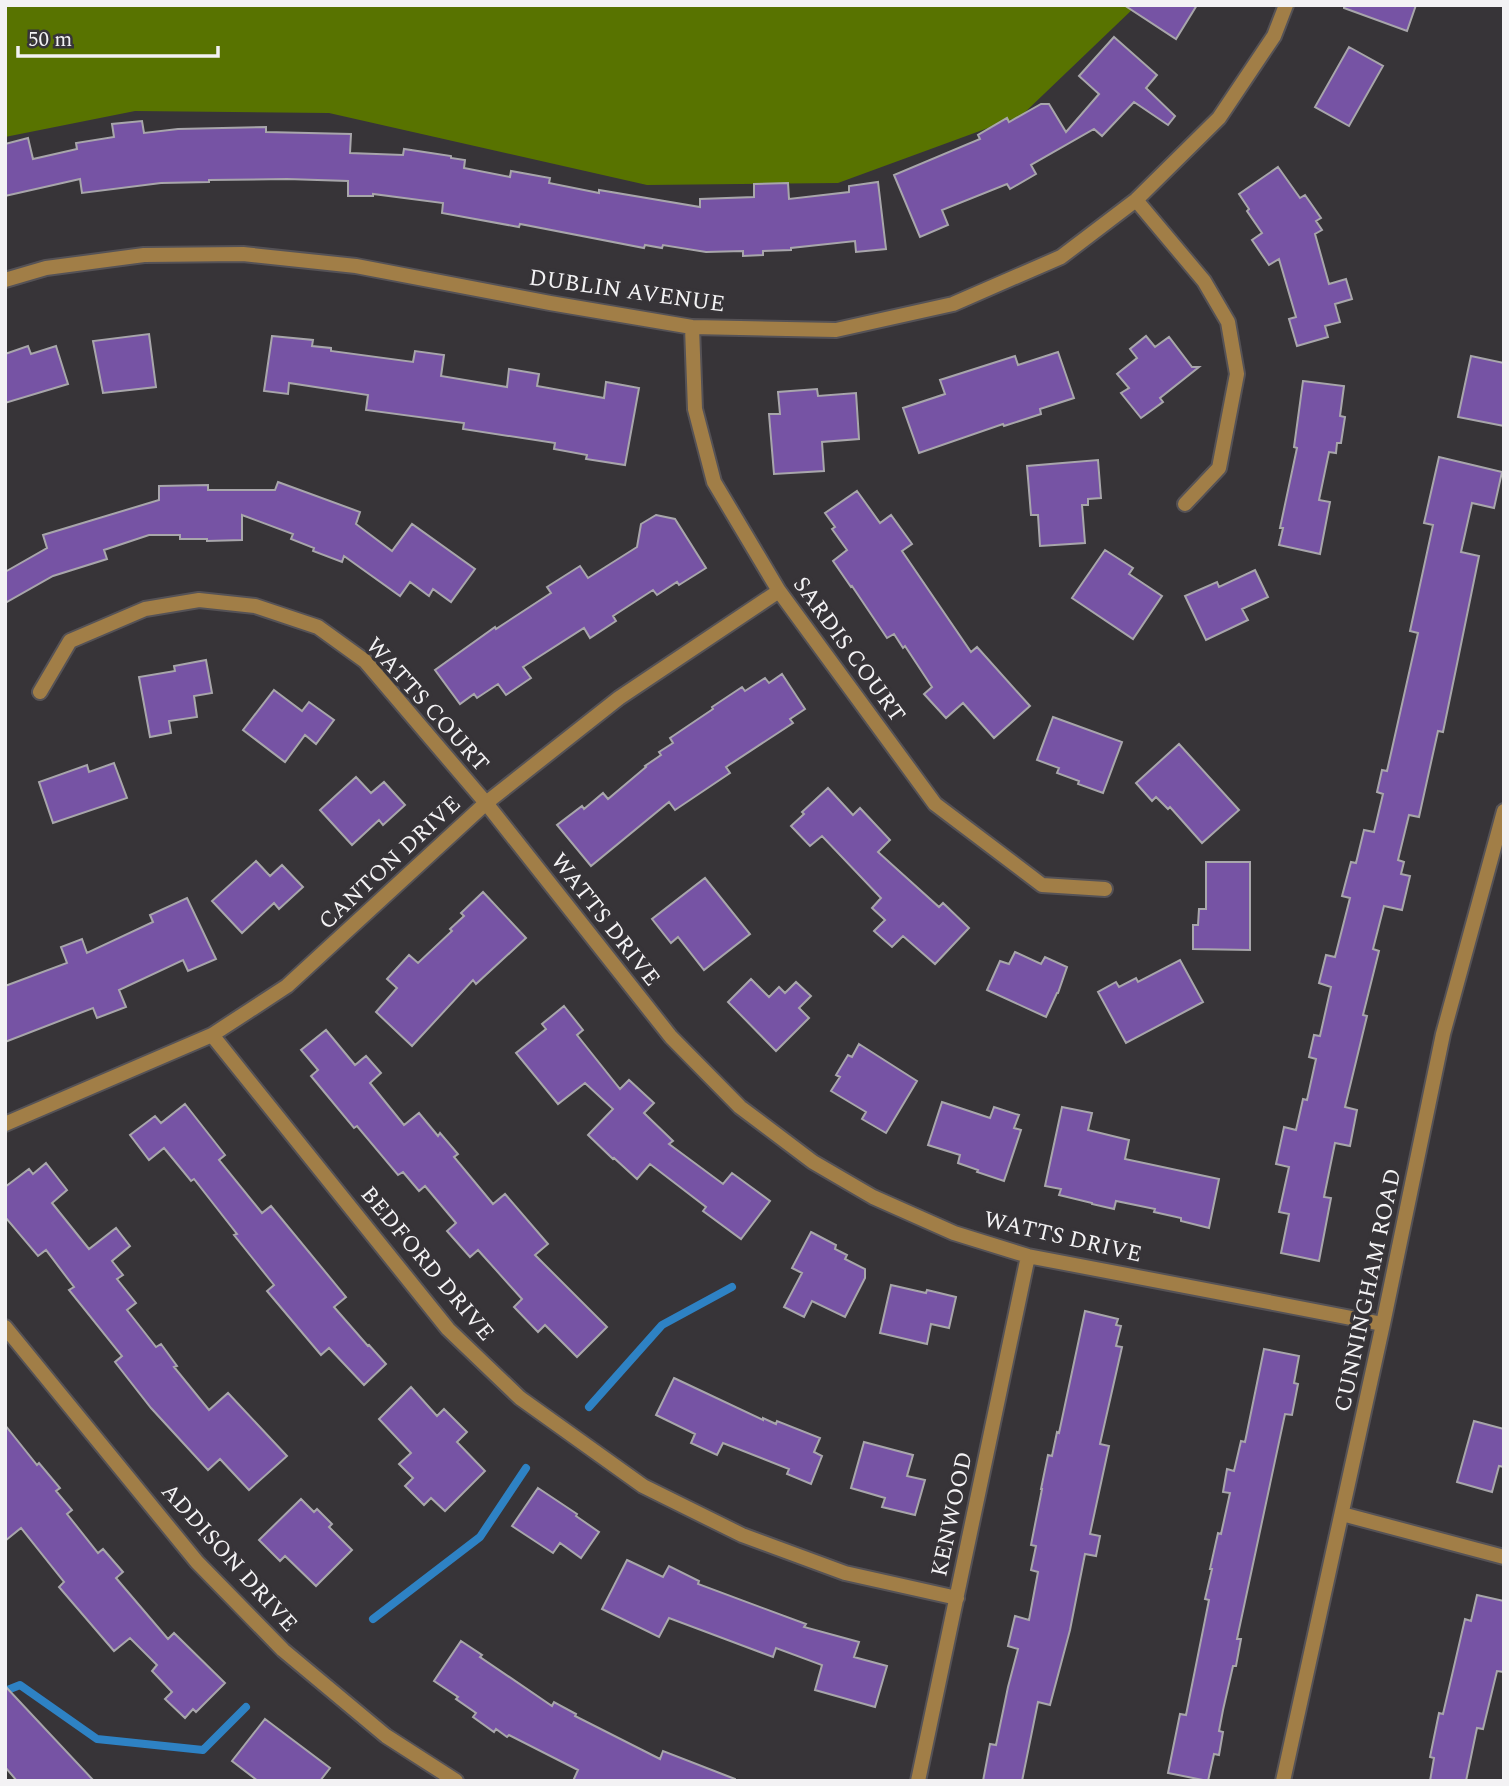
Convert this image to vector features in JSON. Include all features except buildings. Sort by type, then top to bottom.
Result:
[{"type":"street","name":"DUBLIN AVENUE","points":[[5,280],[46,268],[144,255],[243,254],[356,266],[692,327],[836,330],[953,304],[1061,257],[1136,200],[1219,118],[1274,36],[1286,5]]},
{"type":"street","points":[[1136,200],[1204,281],[1228,322],[1237,374],[1219,468],[1185,504]]},
{"type":"street","name":"SARDIS COURT","points":[[692,327],[695,409],[714,482],[779,591],[935,804],[1042,885],[1105,889]]},
{"type":"street","name":"CANTON DRIVE","points":[[5,1124],[212,1035],[287,986],[486,803],[619,698],[779,591]]},
{"type":"street","name":"WATTS COURT","points":[[40,692],[70,641],[145,609],[199,600],[255,606],[318,627],[365,661],[486,803]]},
{"type":"street","name":"WATTS DRIVE","points":[[486,803],[671,1037],[740,1107],[813,1162],[873,1197],[954,1233],[1028,1256],[1383,1324]]},
{"type":"street","name":"CUNNINGHAM ROAD","points":[[1283,1781],[1443,1034],[1504,811]]},
{"type":"street","name":"BEDFORD DRIVE","points":[[212,1035],[448,1329],[520,1398],[643,1486],[742,1535],[845,1573],[957,1598]]},
{"type":"street","name":"KENWOOD","points":[[918,1781],[1028,1256]]},
{"type":"street","name":"ADDISON DRIVE","points":[[5,1327],[197,1562],[283,1650],[386,1737],[456,1781]]},
{"type":"street","points":[[1342,1514],[1504,1557]]},
{"type":"green space","points":[[5,5],[1137,5],[1021,116],[838,183],[647,185],[329,113],[135,111],[5,137]]},
{"type":"waterway","points":[[589,1407],[662,1325],[732,1287]]},
{"type":"waterway","points":[[373,1619],[480,1537],[526,1468]]},
{"type":"waterway","points":[[5,1691],[20,1685],[97,1739],[203,1750],[246,1707]]}]
